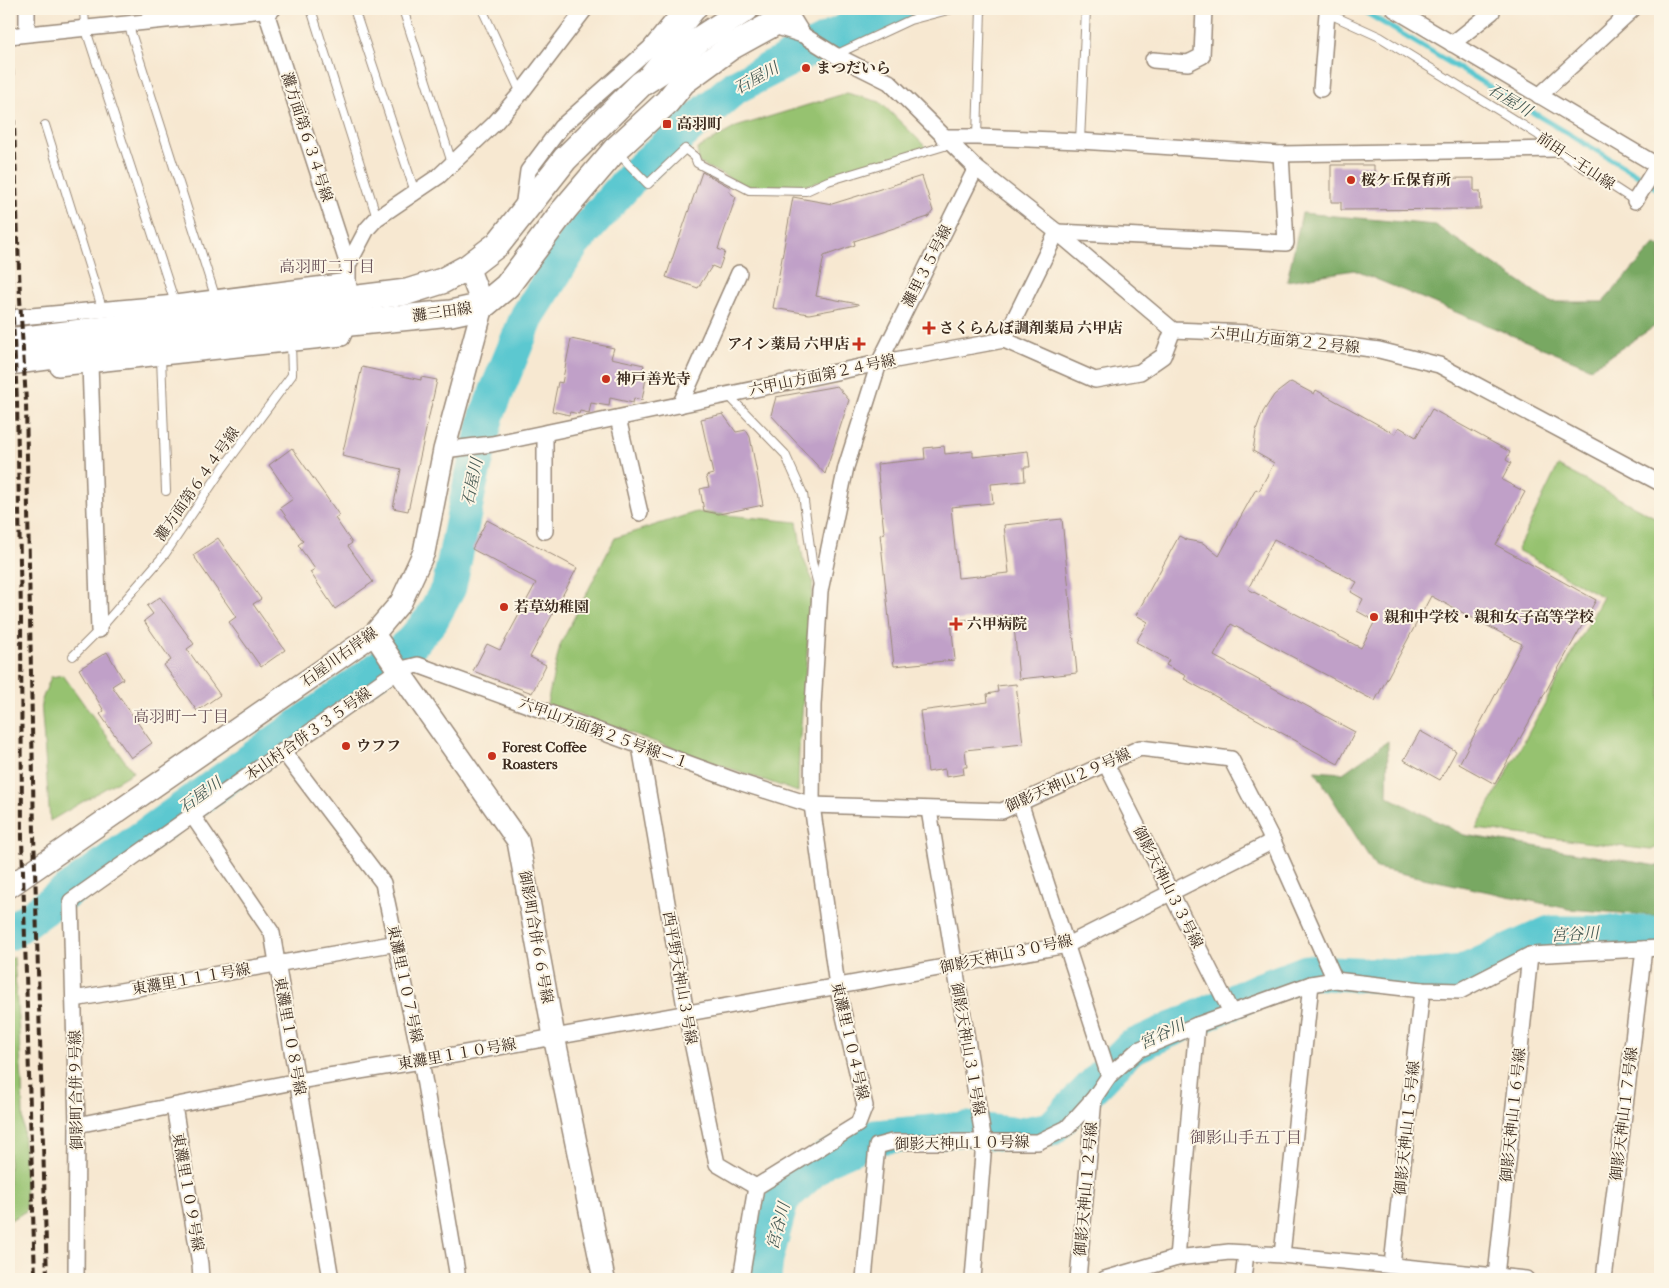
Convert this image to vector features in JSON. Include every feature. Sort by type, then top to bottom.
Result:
[{"type":"main road","name":"灘三田線","points":[[9,341],[349,301],[407,292],[442,281],[468,267],[498,244],[579,144],[640,84],[664,70],[700,38],[746,9]]},
{"type":"main road","name":"灘三田線","points":[[9,362],[160,342],[349,301],[451,313],[483,306],[507,286],[564,210],[616,151],[667,102],[683,82],[773,13]]},
{"type":"street","points":[[27,9],[27,33]]},
{"type":"street","points":[[9,36],[128,23],[147,15],[268,9]]},
{"type":"street","name":"灘方面第６３４号線","points":[[268,9],[348,265]]},
{"type":"street","points":[[9,373],[342,338],[349,301],[348,265],[367,230],[378,218],[439,176],[494,124],[521,94],[585,9]]},
{"type":"street","points":[[522,214],[528,171],[561,128],[650,48],[682,9]]},
{"type":"street","points":[[640,84],[656,61],[699,9]]},
{"type":"street","points":[[1153,60],[1188,63],[1202,56],[1204,9]]},
{"type":"street","points":[[1394,9],[1659,166]]},
{"type":"street","points":[[1539,96],[1633,9]]},
{"type":"street","points":[[1321,89],[1324,11]]},
{"type":"street","points":[[1452,44],[1492,12]]},
{"type":"street","points":[[773,13],[803,36]]},
{"type":"street","points":[[773,13],[803,36],[835,55],[889,82],[976,168],[1057,232],[1173,330],[1163,356],[1140,372],[1095,380],[1004,340],[1057,232]]},
{"type":"street","points":[[947,140],[977,137],[1080,141],[1281,154],[1555,149]]},
{"type":"street","points":[[1057,232],[1286,243],[1281,154]]},
{"type":"street","name":"前田一王山線","points":[[1635,202],[1659,166]]},
{"type":"street","name":"灘里３５号線","points":[[820,591],[846,467],[879,363],[976,168]]},
{"type":"street","points":[[468,267],[483,306]]},
{"type":"street","points":[[680,405],[739,273]]},
{"type":"street","points":[[9,318],[103,311],[216,299],[349,301]]},
{"type":"street","name":"石屋川右岸線","points":[[9,887],[374,634],[401,602],[424,552],[453,449],[483,306]]},
{"type":"street","name":"六甲山方面第２２号線","points":[[1173,330],[1249,333],[1370,348],[1440,365],[1660,484]]},
{"type":"street","name":"六甲山方面第２４号線","points":[[453,449],[492,444],[879,363],[1004,340]]},
{"type":"street","points":[[90,364],[100,630]]},
{"type":"street","points":[[618,418],[640,513]]},
{"type":"street","points":[[546,433],[546,531]]},
{"type":"street","name":"東灘里１０４号線","points":[[756,1187],[858,1124],[865,1106],[837,986],[812,806],[813,704],[820,591]]},
{"type":"street","name":"御影町合併６６号線","points":[[374,634],[518,841],[554,1036],[604,1279]]},
{"type":"street","name":"六甲山方面第２５号線－１","points":[[398,670],[418,665],[739,782],[812,806]]},
{"type":"street","name":"本山村合併３３５号線","points":[[71,900],[398,670]]},
{"type":"street","name":"西平野天神山３号線","points":[[640,746],[686,1013],[717,1164],[756,1187]]},
{"type":"street","name":"御影天神山２９号線","points":[[812,806],[1002,811],[1140,748],[1231,759],[1272,841],[1335,979]]},
{"type":"street","name":"東灘里１０７号線","points":[[283,751],[383,883],[421,1061],[457,1272],[456,1279]]},
{"type":"street","name":"御影天神山３３号線","points":[[1106,764],[1230,1011]]},
{"type":"street","points":[[1020,802],[1109,1076]]},
{"type":"street","name":"御影天神山３１号線","points":[[929,810],[984,1141],[973,1279]]},
{"type":"street","name":"東灘里１０８号線","points":[[192,815],[272,933],[331,1279]]},
{"type":"street","name":"御影天神山３０号線","points":[[837,986],[1067,945],[1272,841]]},
{"type":"street","name":"御影町合併９号線","points":[[71,900],[77,1125],[76,1277]]},
{"type":"street","name":"東灘里１１１号線","points":[[74,999],[397,943]]},
{"type":"street","name":"御影天神山１０号線","points":[[864,1279],[877,1146],[892,1142],[1038,1142],[1067,1128],[1094,1098],[1109,1076],[1138,1050],[1230,1011],[1311,984],[1335,979],[1422,990],[1460,991],[1530,955],[1660,948]]},
{"type":"street","name":"御影天神山１７号線","points":[[1604,1279],[1644,949]]},
{"type":"street","name":"御影天神山１６号線","points":[[1496,1276],[1530,955]]},
{"type":"street","points":[[1282,1255],[1311,984]]},
{"type":"street","name":"東灘里１１０号線","points":[[77,1125],[298,1081],[421,1061],[837,986]]},
{"type":"street","name":"御影天神山１５号線","points":[[1392,1265],[1422,990]]},
{"type":"street","points":[[1177,1258],[1197,1025]]},
{"type":"street","name":"御影天神山１２号線","points":[[1078,1279],[1094,1098]]},
{"type":"street","name":"東灘里１０９号線","points":[[174,1106],[202,1279]]},
{"type":"street","points":[[741,1279],[756,1187]]},
{"type":"street","points":[[1105,1279],[1177,1258],[1229,1252],[1392,1265],[1523,1279]]},
{"type":"street","points":[[1243,1279],[1246,1253]]},
{"type":"lane","points":[[84,9],[85,27],[175,303]]},
{"type":"lane","points":[[311,9],[378,218]]},
{"type":"lane","points":[[354,9],[415,192]]},
{"type":"lane","points":[[403,9],[452,163]]},
{"type":"lane","points":[[482,9],[521,94]]},
{"type":"lane","points":[[835,55],[910,20],[952,9]]},
{"type":"lane","points":[[977,137],[981,9]]},
{"type":"lane","points":[[1080,141],[1086,9]]},
{"type":"lane","name":"前田一王山線","points":[[1324,11],[1380,37],[1537,134],[1555,149],[1635,202]]},
{"type":"lane","points":[[128,23],[216,299]]},
{"type":"lane","points":[[45,125],[103,311]]},
{"type":"lane","points":[[616,151],[648,184],[685,149],[695,157],[698,163],[749,190],[793,192],[806,191],[828,181],[947,140]]},
{"type":"lane","name":"灘方面第６４４号線","points":[[73,656],[100,630],[165,554],[223,468],[292,375],[291,343]]},
{"type":"lane","points":[[161,357],[166,491]]},
{"type":"lane","points":[[728,395],[785,454],[803,494],[812,562],[820,591]]},
{"type":"green space","points":[[847,93],[880,102],[927,148],[808,185],[748,187],[699,163],[697,149],[736,127]]},
{"type":"green space","points":[[1302,213],[1435,225],[1550,302],[1603,302],[1655,244],[1660,246],[1660,323],[1591,368],[1354,270],[1287,281]]},
{"type":"green space","points":[[1558,466],[1660,520],[1660,846],[1651,850],[1476,829],[1603,597],[1517,550]]},
{"type":"green space","points":[[696,512],[797,522],[803,558],[813,581],[799,749],[798,792],[547,704],[560,645],[615,538]]},
{"type":"green space","points":[[63,675],[133,772],[50,821],[41,702],[51,677]]},
{"type":"green space","points":[[1388,741],[1387,796],[1464,835],[1660,865],[1660,916],[1569,909],[1376,868],[1315,771],[1343,773]]},
{"type":"green space","points":[[14,957],[22,1081],[26,1211],[9,1221],[9,960]]},
{"type":"building","points":[[1331,165],[1374,165],[1374,179],[1474,178],[1474,191],[1480,191],[1481,209],[1341,210],[1341,202],[1331,202]]},
{"type":"building","points":[[702,172],[730,187],[729,192],[736,197],[718,249],[725,252],[719,269],[712,266],[698,288],[666,277]]},
{"type":"building","points":[[922,176],[933,211],[928,217],[854,241],[855,245],[824,256],[816,296],[858,305],[809,314],[773,308],[793,197],[832,204]]},
{"type":"building","points":[[571,339],[614,348],[611,358],[644,365],[642,372],[647,373],[642,400],[634,398],[633,403],[610,398],[609,406],[591,403],[589,413],[580,411],[579,414],[570,412],[569,415],[552,411],[558,382],[562,383]]},
{"type":"building","points":[[362,367],[421,380],[421,377],[437,380],[408,511],[393,508],[401,469],[342,456]]},
{"type":"building","points":[[1291,382],[1314,394],[1316,390],[1395,434],[1399,427],[1416,437],[1432,409],[1510,452],[1506,460],[1511,463],[1502,480],[1525,492],[1496,545],[1596,600],[1495,784],[1459,764],[1522,644],[1431,596],[1375,701],[1231,624],[1214,656],[1355,732],[1338,764],[1184,679],[1186,676],[1166,665],[1169,660],[1136,642],[1148,622],[1136,615],[1179,536],[1187,540],[1203,543],[1219,556],[1256,489],[1259,491],[1274,463],[1253,451],[1256,431],[1263,412],[1274,395]],"holes":[[[1274,539],[1357,582],[1351,592],[1363,599],[1357,611],[1375,621],[1361,648],[1248,589]]]},
{"type":"building","points":[[837,386],[849,400],[825,474],[771,415],[776,397]]},
{"type":"building","points":[[723,414],[736,432],[746,430],[750,437],[763,505],[719,514],[704,511],[700,489],[709,487],[706,476],[713,474],[701,419]]},
{"type":"building","points":[[944,446],[945,454],[973,451],[973,457],[1028,451],[1030,467],[1024,467],[1025,481],[991,484],[993,503],[951,507],[958,578],[1009,573],[1004,525],[1062,519],[1077,673],[1019,679],[1013,615],[951,621],[955,660],[894,666],[880,534],[884,533],[877,464],[925,459],[924,448]]},
{"type":"building","points":[[292,448],[339,515],[335,518],[352,543],[348,546],[373,582],[335,609],[310,572],[315,569],[298,545],[303,541],[280,508],[293,499],[269,465]]},
{"type":"building","points":[[487,520],[577,568],[530,657],[546,665],[532,693],[473,671],[487,644],[500,650],[536,583],[472,549]]},
{"type":"building","points":[[218,538],[261,599],[253,604],[285,650],[261,667],[229,622],[236,617],[193,555]]},
{"type":"building","points":[[160,597],[194,644],[187,649],[220,695],[197,711],[164,665],[171,660],[144,621],[153,614],[147,606]]},
{"type":"building","points":[[107,652],[123,679],[112,686],[152,743],[131,758],[100,714],[104,711],[79,669]]},
{"type":"building","points":[[1016,684],[1023,744],[965,750],[967,767],[963,767],[964,774],[946,777],[945,769],[928,772],[920,711],[988,702],[987,694],[998,692],[997,686]]},
{"type":"building","points":[[1420,731],[1456,751],[1440,780],[1404,760]]},
{"type":"waterway","name":"石屋川","points":[[9,933],[373,673],[411,643],[431,620],[449,587],[468,494],[487,415],[528,315],[573,244],[635,174],[735,87],[872,17],[901,9]]},
{"type":"waterway","name":"石屋川","points":[[1360,9],[1634,173],[1660,191]]},
{"type":"waterway","name":"宮谷川","points":[[764,1279],[766,1259],[782,1199],[824,1160],[875,1137],[966,1129],[1019,1135],[1051,1129],[1130,1048],[1259,990],[1307,972],[1422,977],[1461,973],[1550,933],[1660,933]]},
{"type":"railway","points":[[10,9],[20,298],[26,402],[34,834],[47,1279]]},
{"type":"railway","points":[[9,233],[17,402],[21,615],[22,838],[35,1279]]},
{"type":"place","name":"まつだいら","points":[[806,68]]},
{"type":"place","name":"高羽町","points":[[667,124]]},
{"type":"place","name":"桜ケ丘保育所","points":[[1351,180]]},
{"type":"place","name":"さくらんぼ調剤薬局 六甲店","points":[[929,328]]},
{"type":"place","name":"アイン薬局 六甲店","points":[[859,344]]},
{"type":"place","name":"神戸善光寺","points":[[606,379]]},
{"type":"place","name":"若草幼稚園","points":[[504,607]]},
{"type":"place","name":"親和中学校・親和女子高等学校","points":[[1374,617]]},
{"type":"place","name":"六甲病院","points":[[956,624]]},
{"type":"place","name":"ウフフ","points":[[346,746]]},
{"type":"place","name":"Forest Coffee Roasters","points":[[492,756]]},
{"type":"district","name":"高羽町二丁目","points":[[327,266]]},
{"type":"district","name":"高羽町一丁目","points":[[181,716]]},
{"type":"district","name":"御影山手五丁目","points":[[1246,1137]]}]
